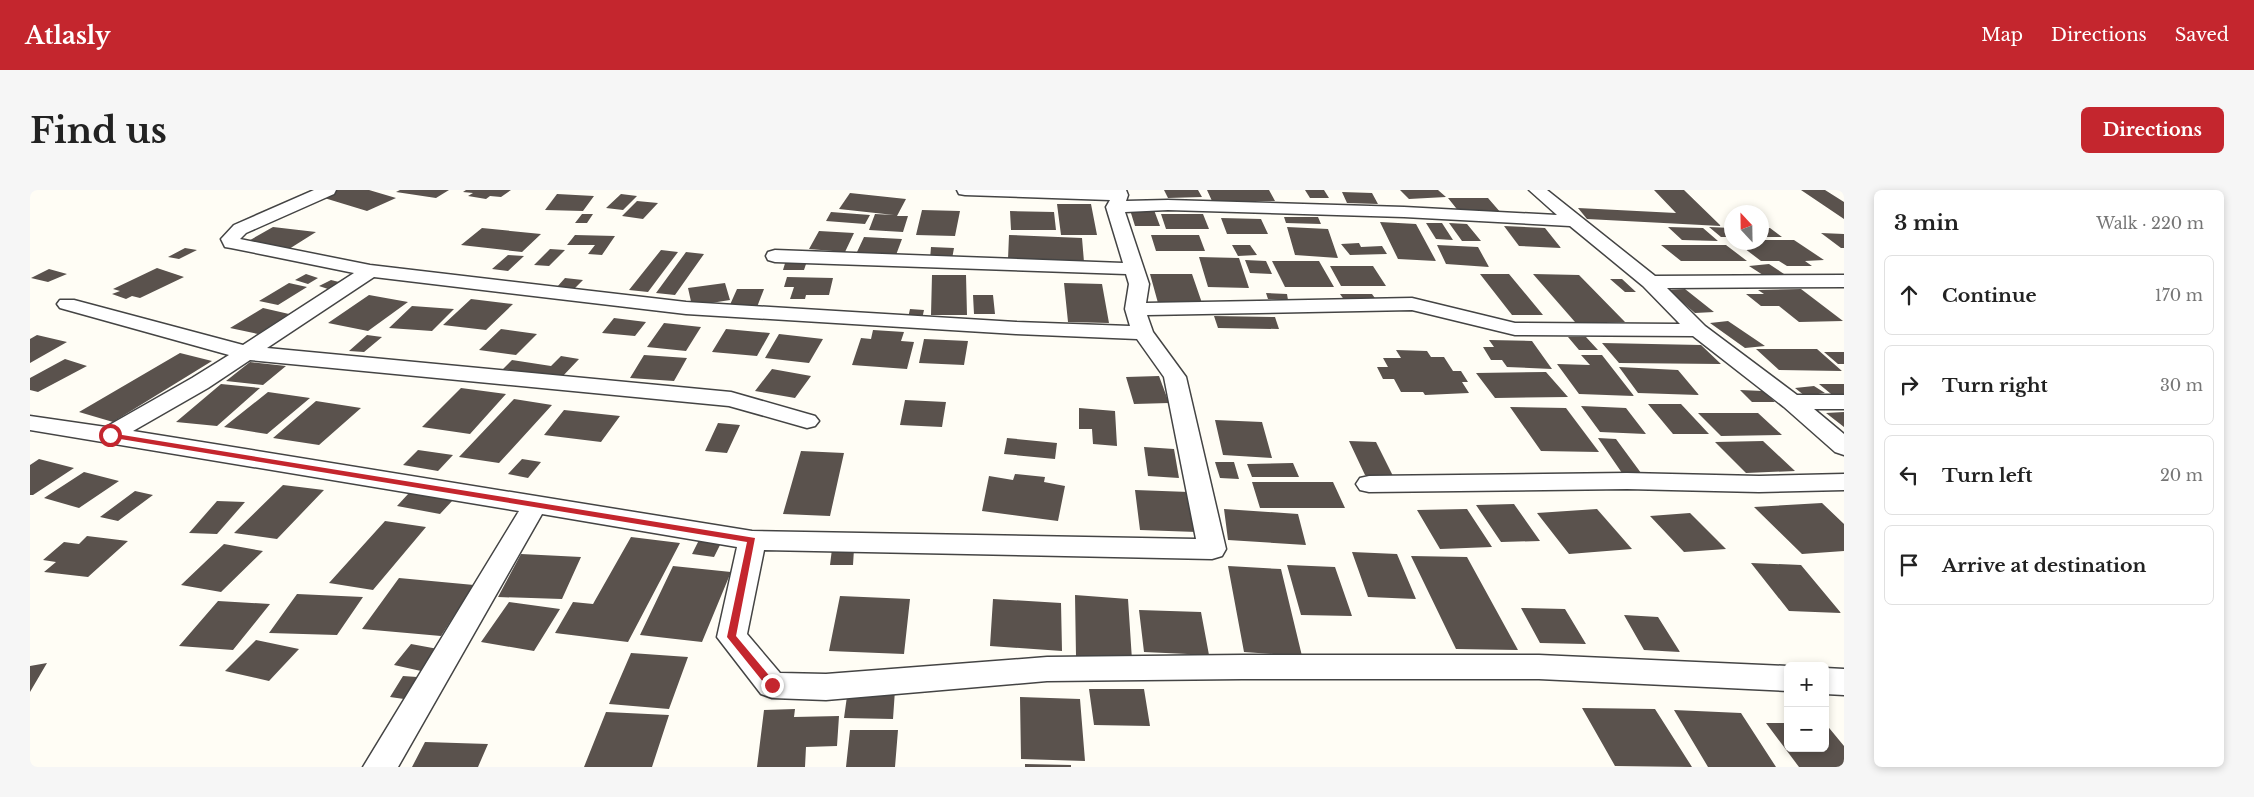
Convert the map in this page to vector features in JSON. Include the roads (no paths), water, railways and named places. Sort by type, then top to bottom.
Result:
[{"type":"street","points":[[328,190],[240,229],[230,239],[231,243],[370,271],[735,312],[1139,321],[1412,304],[1516,330],[1698,330]]},
{"type":"street","points":[[965,190],[1118,197],[1168,205],[1404,212],[1577,221]]},
{"type":"street","points":[[1537,190],[1650,282],[1698,330],[1792,402],[1844,447]]},
{"type":"street","points":[[30,424],[110,435],[752,540],[1212,549],[1175,377],[1139,321],[1139,284],[1118,197]]},
{"type":"street","points":[[775,256],[1134,269]]},
{"type":"street","points":[[110,435],[162,406],[247,353],[370,271]]},
{"type":"street","points":[[1650,282],[1844,281]]},
{"type":"street","points":[[67,304],[247,353],[731,398],[807,421]]},
{"type":"street","points":[[1792,402],[1844,402]]},
{"type":"street","points":[[1368,484],[1627,481],[1760,484],[1844,482]]},
{"type":"street","points":[[380,767],[535,505]]},
{"type":"street","points":[[752,540],[732,637],[772,685],[826,688],[1047,669],[1242,667],[1539,667],[1784,679]]},
{"type":"street","points":[[1829,681],[1844,682]]}]
